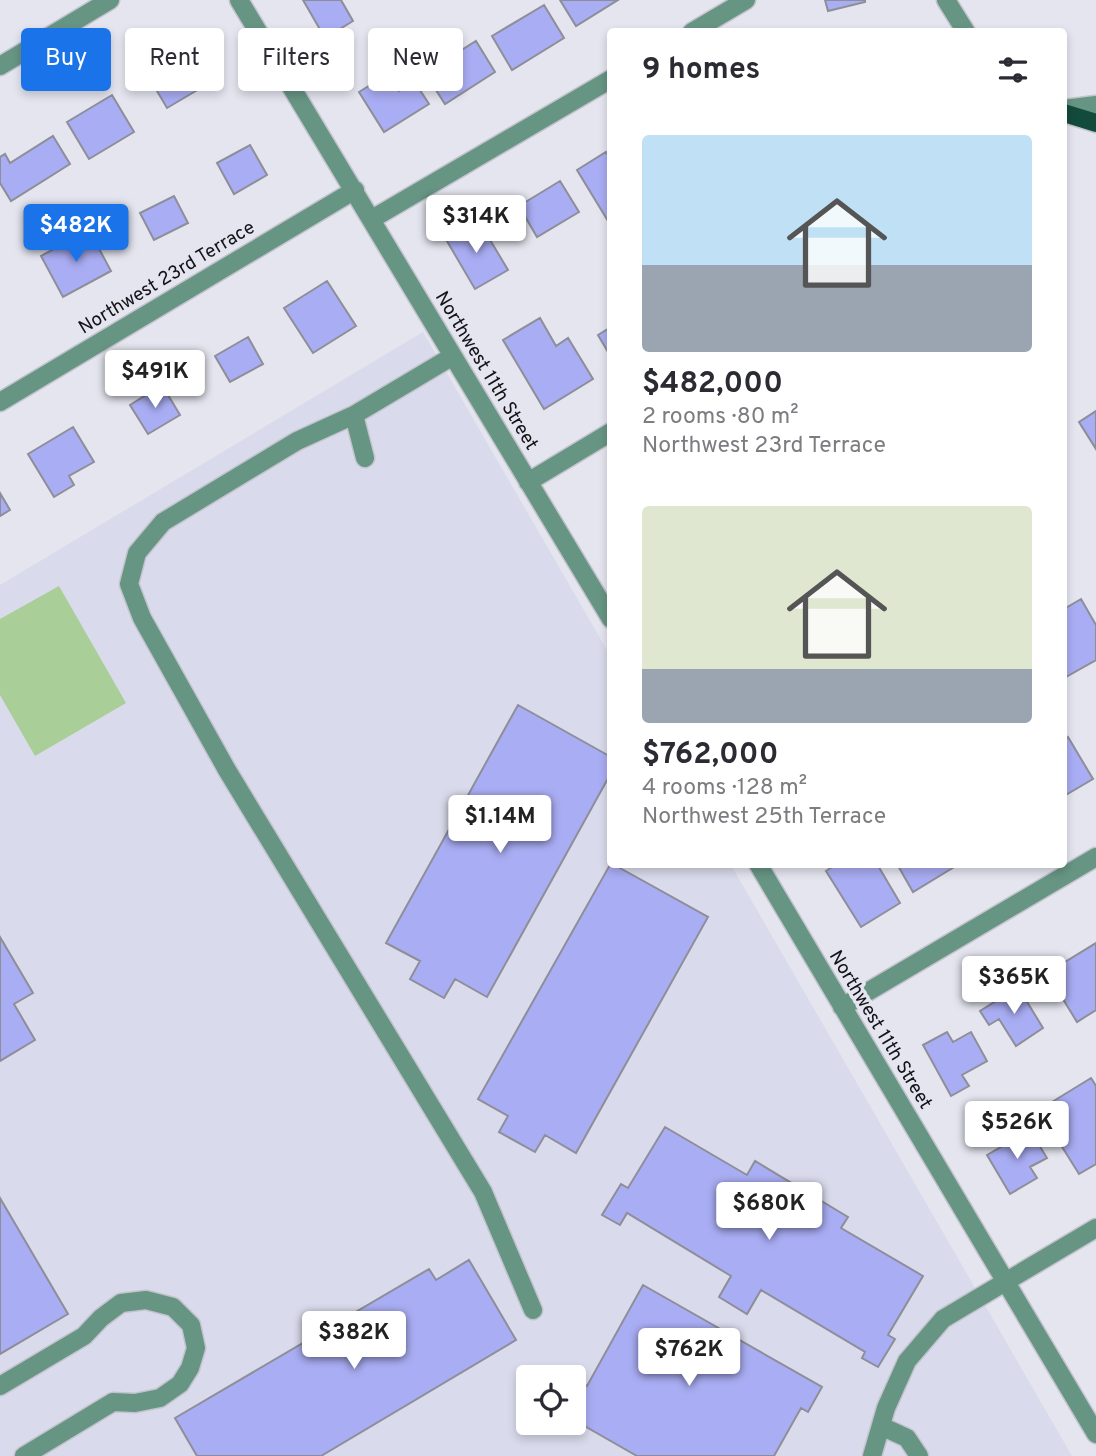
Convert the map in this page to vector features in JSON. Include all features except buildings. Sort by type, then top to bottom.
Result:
[{"type":"main road","points":[[1067,112],[1096,123]]},
{"type":"street","points":[[0,66],[110,0]]},
{"type":"street","name":"Northwest 11th Street","points":[[239,0],[607,612]]},
{"type":"street","points":[[699,28],[746,0]]},
{"type":"street","points":[[946,0],[964,28]]},
{"type":"street","points":[[372,219],[607,81]]},
{"type":"street","points":[[1067,110],[1096,105]]},
{"type":"street","name":"Northwest 23rd Terrace","points":[[0,402],[355,190]]},
{"type":"street","points":[[453,356],[354,415],[297,441],[163,522],[137,553],[129,584],[142,618],[227,770],[483,1192],[533,1310]]},
{"type":"street","points":[[354,415],[365,458]]},
{"type":"street","points":[[528,482],[607,434]]},
{"type":"street","points":[[842,1007],[1096,857]]},
{"type":"street","name":"Northwest 11th Street","points":[[760,868],[1096,1434]]},
{"type":"street","points":[[873,1456],[886,1408],[907,1361],[943,1319],[1096,1228]]},
{"type":"street","points":[[0,1386],[84,1336],[101,1318],[121,1303],[146,1300],[173,1307],[191,1325],[196,1348],[190,1368],[180,1384],[160,1398],[135,1404],[113,1402],[24,1456]]},
{"type":"street","points":[[881,1426],[907,1438],[919,1456]]},
{"type":"shaded area","points":[[423,332],[607,650],[607,868],[733,868],[1072,1456],[0,1456],[0,585]]},
{"type":"green space","points":[[59,586],[126,703],[35,756],[0,695],[0,619]]}]
